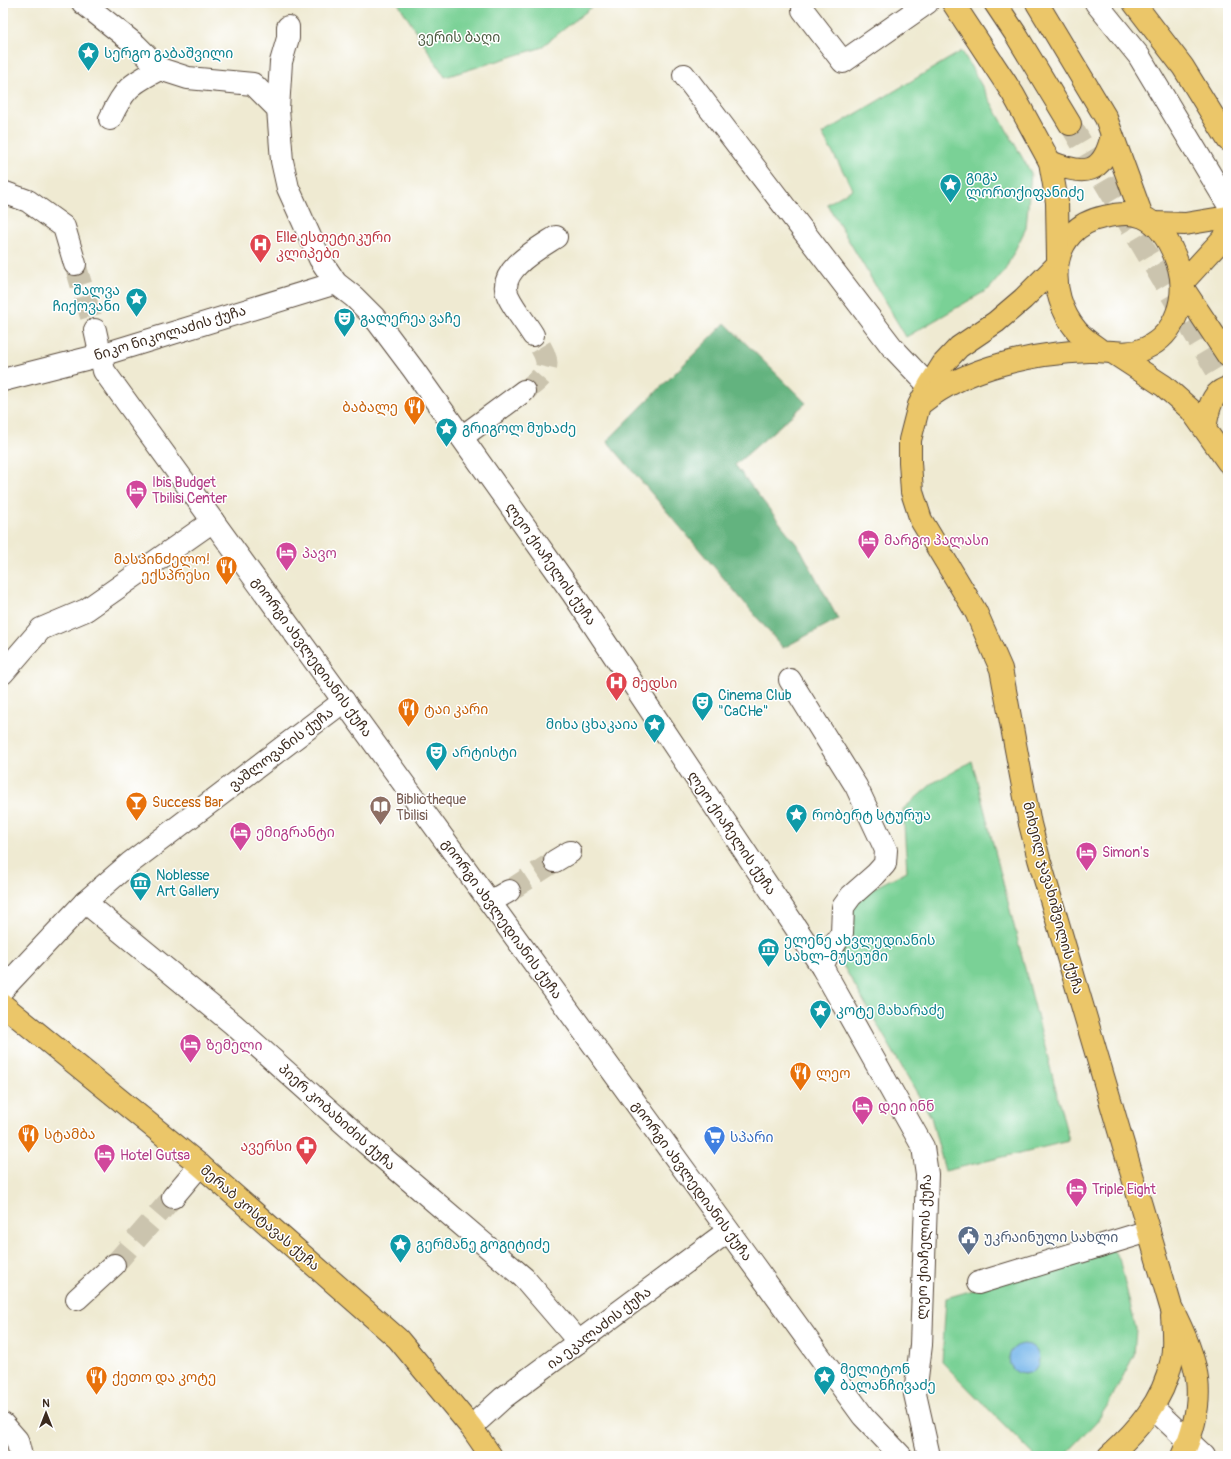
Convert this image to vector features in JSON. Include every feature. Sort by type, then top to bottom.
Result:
[{"type":"main road","points":[[953,3],[1013,94],[1050,162],[1057,202],[1057,262],[1059,290],[1068,316],[1076,330],[1088,342],[1108,352],[1164,386],[1191,410],[1228,462]]},
{"type":"main road","points":[[995,3],[1070,124]]},
{"type":"main road","points":[[1037,3],[1106,118],[1148,220],[1172,251],[1183,285],[1228,356]]},
{"type":"main road","points":[[1134,3],[1183,67],[1228,140]]},
{"type":"main road","points":[[1050,162],[1070,170],[1081,171],[1093,168],[1102,161],[1109,150],[1112,134]]},
{"type":"main road","name":"მიხეილ ჯავახიშვილის ქუჩა","points":[[1192,1451],[1198,1401],[1198,1378],[1194,1360],[1186,1336],[1171,1307],[1039,859],[1030,824],[1000,669],[976,612],[921,520],[912,492],[910,440],[919,406],[929,386],[943,364],[959,348],[996,322],[1023,299],[1057,262],[1063,244],[1081,225],[1096,218],[1128,214],[1148,220],[1185,224],[1228,217]]},
{"type":"main road","points":[[919,406],[932,394],[975,373],[1038,355],[1060,352],[1108,352],[1146,348],[1159,339],[1174,321],[1180,308],[1183,285],[1223,238]]},
{"type":"main road","points":[[1205,428],[1212,402],[1218,394],[1228,388]]},
{"type":"main road","name":"მერაბ კოსტავას ქუჩა","points":[[3,1005],[200,1165],[398,1339],[471,1427],[491,1456]]},
{"type":"main road","name":"მიხეილ ჯავახიშვილის ქუჩა","points":[[1110,1456],[1136,1430],[1153,1408],[1171,1362],[1173,1341],[1171,1307]]},
{"type":"street","points":[[83,3],[136,45],[160,70],[188,78],[253,84],[278,109]]},
{"type":"street","points":[[803,10],[843,62],[927,3]]},
{"type":"street","points":[[1096,3],[1139,56],[1228,204]]},
{"type":"street","name":"ლეო ქიაჩელის ქუჩა","points":[[288,27],[288,38],[281,62],[278,109],[282,161],[288,188],[320,259],[336,283],[354,297],[374,317],[462,437],[573,594],[822,967],[922,1146],[927,1174],[921,1345],[915,1394],[929,1456]]},
{"type":"street","points":[[110,120],[119,100],[135,81],[160,70]]},
{"type":"street","points":[[684,75],[898,355],[929,386]]},
{"type":"street","points":[[3,192],[28,200],[64,227],[75,264]]},
{"type":"street","points":[[533,335],[507,295],[505,286],[508,276],[519,264],[556,237]]},
{"type":"street","points":[[519,264],[530,263],[544,266]]},
{"type":"street","name":"ნიკო ნიკოლაძის ქუჩა","points":[[3,380],[101,355],[336,283]]},
{"type":"street","name":"გიორგი ახვლედიანის ქუჩა","points":[[94,330],[104,371],[862,1416],[901,1456]]},
{"type":"street","points":[[462,437],[524,391]]},
{"type":"street","points":[[3,673],[42,630],[86,610],[213,521]]},
{"type":"street","points":[[790,680],[856,786],[886,850],[885,864],[851,896],[843,907],[842,933],[828,954],[822,967]]},
{"type":"street","name":"ვაშლოვანის ქუჩა","points":[[3,989],[85,902],[130,863],[344,701]]},
{"type":"street","points":[[490,902],[508,891]]},
{"type":"street","name":"პიერ კობახიძის ქუჩა","points":[[85,902],[233,1024],[367,1144],[524,1278],[579,1342]]},
{"type":"street","points":[[174,1197],[200,1165]]},
{"type":"street","name":"ია ეკალაძის ქუჩა","points":[[471,1427],[503,1398],[728,1231]]},
{"type":"street","points":[[978,1283],[1149,1231]]},
{"type":"street","points":[[77,1299],[114,1265]]},
{"type":"street","name":"მიხეილ ჯავახიშვილის ქუჩა","points":[[1153,1408],[1192,1451]]},
{"type":"street","points":[[3,1424],[17,1440],[21,1456]]},
{"type":"green space","name":"ვერის ბაღი","points":[[398,3],[597,3],[540,48],[445,77]]},
{"type":"green space","points":[[962,51],[1031,173],[1026,228],[1005,270],[989,289],[906,337],[827,204],[853,189],[822,134]]},
{"type":"green space","points":[[725,323],[806,403],[735,465],[801,550],[838,619],[783,648],[607,441]]},
{"type":"green space","points":[[972,761],[1069,1141],[945,1171],[931,1117],[834,950],[854,898],[907,871],[903,809],[933,783]]},
{"type":"green space","points":[[1112,1249],[1119,1258],[1136,1329],[1134,1355],[1109,1403],[1096,1423],[1064,1456],[1035,1456],[942,1362],[946,1298]]},
{"type":"water","points":[[1024,1344],[1035,1348],[1039,1359],[1035,1370],[1024,1374],[1013,1370],[1009,1359],[1013,1348]]},
{"type":"tunnel","points":[[1070,124],[1228,390]]},
{"type":"tunnel","points":[[75,264],[95,330]]},
{"type":"tunnel","points":[[524,391],[540,378],[545,372],[546,366],[544,353],[533,335]]},
{"type":"tunnel","points":[[509,891],[555,861]]},
{"type":"tunnel","points":[[114,1265],[173,1197]]},
{"type":"place","name":"სერგო გაბაშვილი","points":[[89,72]]},
{"type":"place","name":"გიგა ლორთქიფანიძე","points":[[950,204]]},
{"type":"place","name":"Elle ესთეტიკური კლიპები","points":[[260,264]]},
{"type":"place","name":"შალვა ჩიქოვანი","points":[[136,318]]},
{"type":"place","name":"გალერეა ვაჩე","points":[[345,338]]},
{"type":"place","name":"ბაბალე","points":[[414,426]]},
{"type":"place","name":"გრიგოლ მუხაძე","points":[[446,448]]},
{"type":"place","name":"Ibis Budget Tbilisi Center","points":[[137,510]]},
{"type":"place","name":"მარგო პალასი","points":[[868,560]]},
{"type":"place","name":"პავო","points":[[286,572]]},
{"type":"place","name":"მასპინძელო! ექსპრესი","points":[[226,586]]},
{"type":"place","name":"მედსი","points":[[616,702]]},
{"type":"place","name":"Cinema Club \"CaCHe\"","points":[[702,722]]},
{"type":"place","name":"ტაი კარი","points":[[409,728]]},
{"type":"place","name":"მიხა ცხაკაია","points":[[654,744]]},
{"type":"place","name":"არტისტი","points":[[436,772]]},
{"type":"place","name":"Success Bar","points":[[136,822]]},
{"type":"place","name":"Bibliotheque Tbilisi","points":[[381,826]]},
{"type":"place","name":"რობერტ სტურუა","points":[[797,834]]},
{"type":"place","name":"ემიგრანტი","points":[[240,852]]},
{"type":"place","name":"Simon's","points":[[1087,872]]},
{"type":"place","name":"Noblesse Art Gallery","points":[[141,902]]},
{"type":"place","name":"ელენე ახვლედიანის სახლ-მუსეუმი","points":[[769,968]]},
{"type":"place","name":"კოტე მახარაძე","points":[[820,1030]]},
{"type":"place","name":"ზემელი","points":[[190,1064]]},
{"type":"place","name":"ლეო","points":[[801,1092]]},
{"type":"place","name":"დეი ინნ","points":[[863,1126]]},
{"type":"place","name":"სტამბა","points":[[29,1154]]},
{"type":"place","name":"სპარი","points":[[714,1156]]},
{"type":"place","name":"ავერსი","points":[[307,1166]]},
{"type":"place","name":"Hotel Gutsa","points":[[105,1174]]},
{"type":"place","name":"Triple Eight","points":[[1076,1208]]},
{"type":"place","name":"უკრაინული სახლი","points":[[969,1256]]},
{"type":"place","name":"გერმანე გოგიტიძე","points":[[401,1264]]},
{"type":"place","name":"ქეთო და კოტე","points":[[97,1396]]},
{"type":"place","name":"მელიტონ ბალანჩივაძე","points":[[824,1396]]}]
